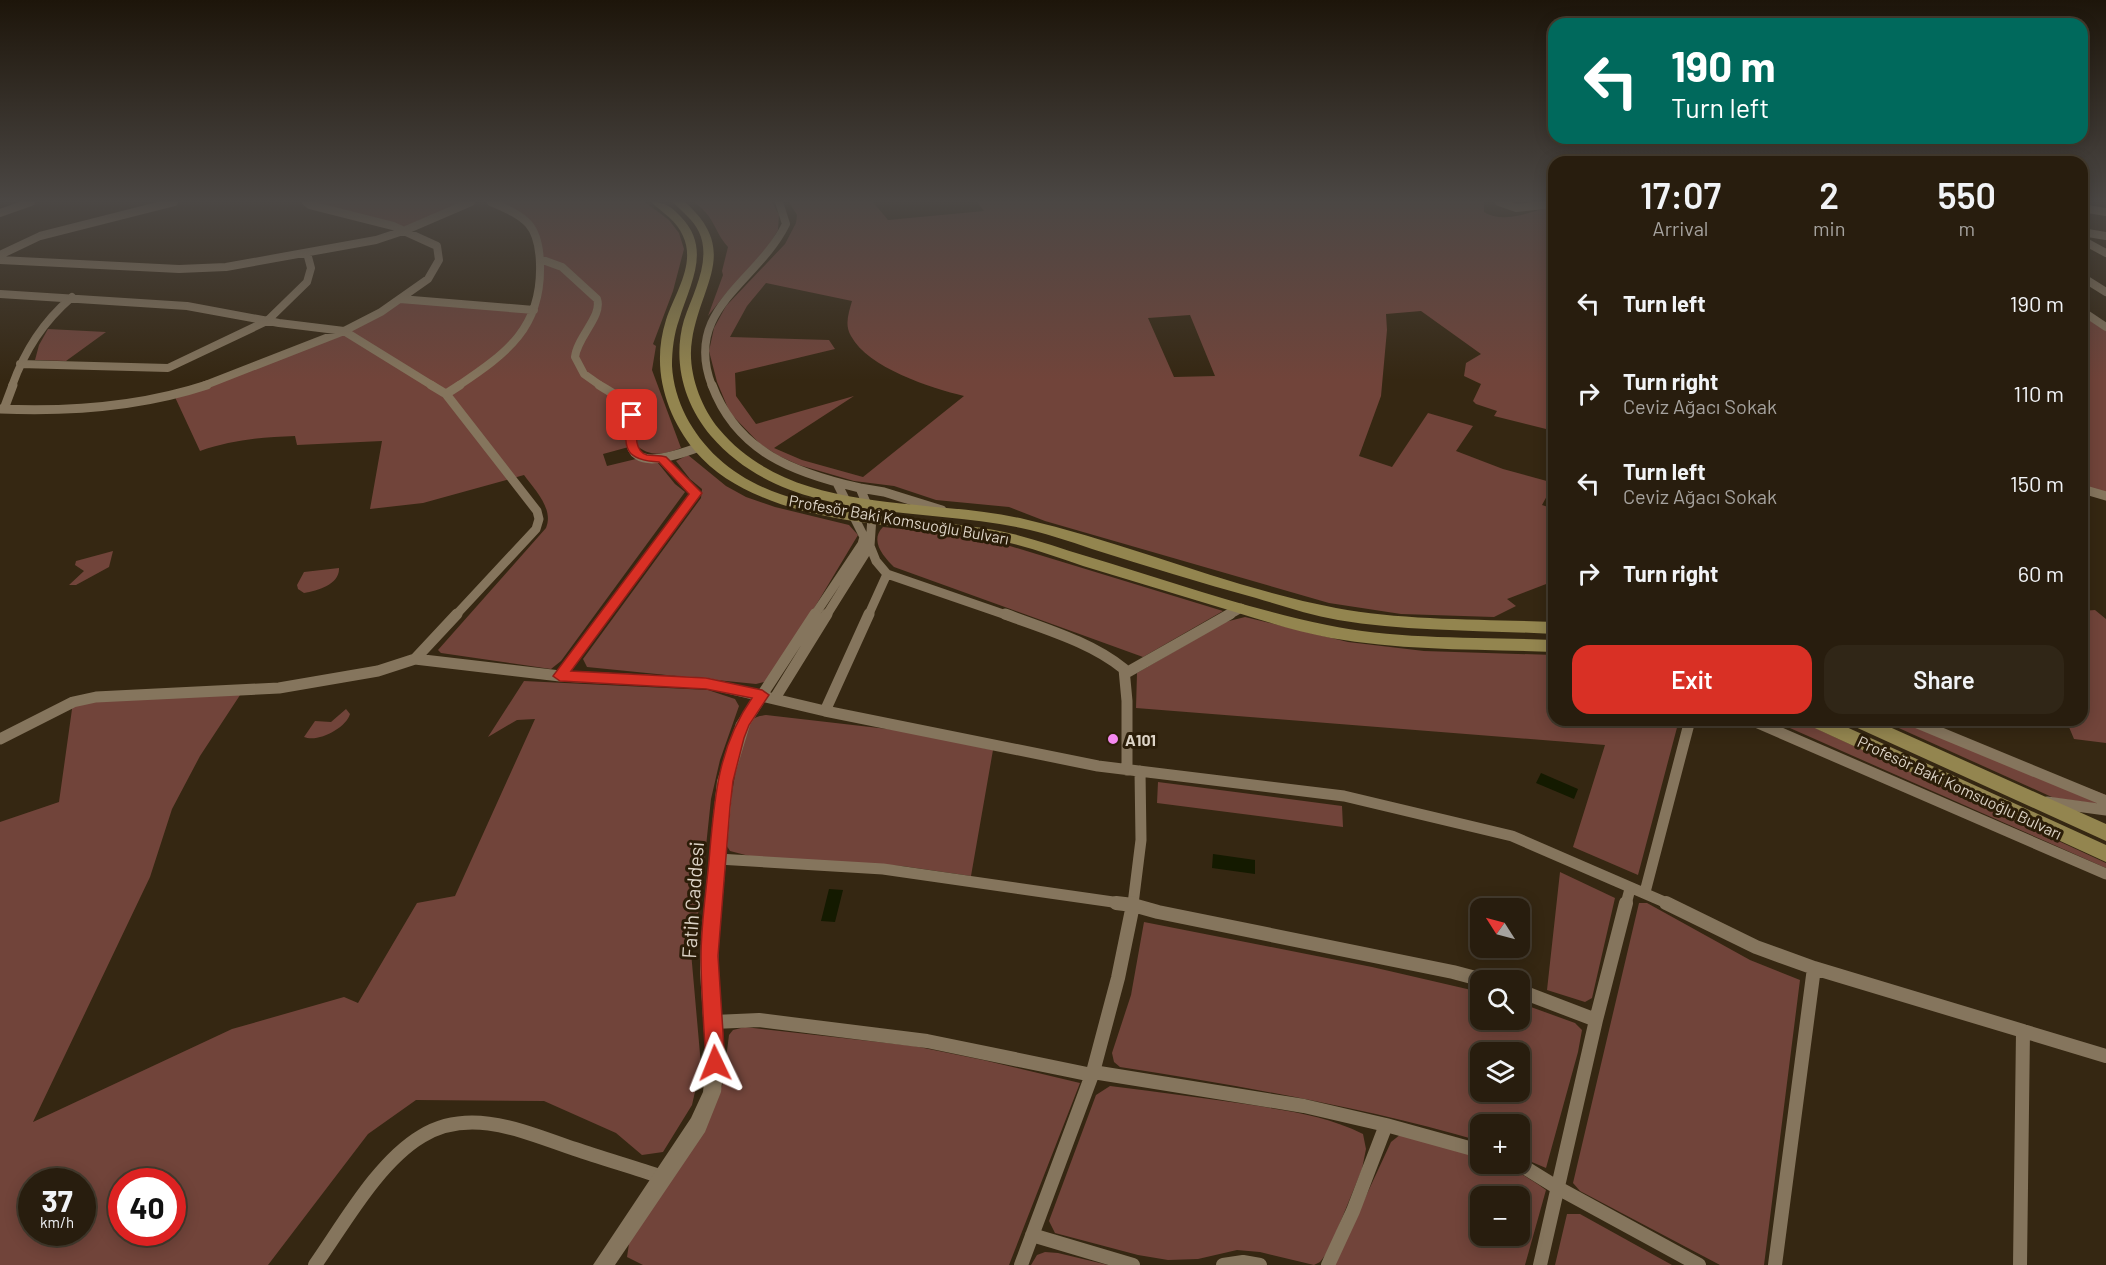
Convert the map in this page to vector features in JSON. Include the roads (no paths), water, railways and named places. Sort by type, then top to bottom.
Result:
[{"type":"main road","name":"Profesör Baki Komsuoğlu Bulvarı","points":[[690,261],[690,272],[670,329],[666,359],[675,405],[687,434],[697,448],[724,471],[758,490],[799,503],[849,507],[862,495],[1029,525],[1278,599],[1337,614],[1384,620],[1548,628]]},
{"type":"main road","name":"Profesör Baki Komsuoğlu Bulvarı","points":[[709,261],[707,275],[689,327],[685,347],[690,386],[705,421],[727,445],[759,469],[872,518],[991,534],[1303,626],[1356,636],[1548,646]]},
{"type":"main road","name":"Profesör Baki Komsuoğlu Bulvarı","points":[[1827,726],[2106,854]]},
{"type":"main road","name":"Profesör Baki Komsuoğlu Bulvarı","points":[[1870,726],[2106,833]]},
{"type":"street","points":[[26,261],[205,268],[265,261]]},
{"type":"street","points":[[20,364],[168,368],[267,321],[307,282],[311,275],[309,261]]},
{"type":"street","points":[[72,297],[35,334],[2,409],[73,411],[174,395],[344,331],[374,316],[428,279],[438,261]]},
{"type":"street","points":[[446,394],[486,366],[526,326],[534,310],[540,286],[540,261]]},
{"type":"street","points":[[546,261],[562,267],[597,299],[598,311],[575,344],[574,353],[583,374],[617,396],[626,405],[632,415],[631,445],[635,453],[644,458],[662,459],[697,448]]},
{"type":"street","points":[[763,261],[729,297],[709,325],[703,346],[708,377],[724,413],[752,444],[776,459],[862,495],[872,518],[870,546],[876,561],[887,574],[1096,649],[1116,660],[1126,673],[1141,840],[1133,905],[1115,989],[1093,1074],[1021,1265]]},
{"type":"street","points":[[2088,281],[2106,292]]},
{"type":"street","points":[[0,294],[187,306],[267,321],[344,331],[446,394],[537,511],[539,519],[536,529],[415,660]]},
{"type":"street","points":[[400,299],[534,310]]},
{"type":"street","points":[[2088,316],[2106,327]]},
{"type":"street","points":[[560,676],[696,493],[662,459]]},
{"type":"street","points":[[769,697],[862,544],[864,537],[837,483]]},
{"type":"street","points":[[2088,491],[2106,496]]},
{"type":"street","points":[[769,697],[870,546]]},
{"type":"street","points":[[825,711],[887,574]]},
{"type":"street","points":[[1126,673],[1241,608]]},
{"type":"street","points":[[0,739],[73,702],[96,697],[279,688],[378,671],[415,660],[451,662],[560,676],[706,684],[1067,761],[1314,791],[1483,827],[1525,841],[1630,889],[1645,892],[1756,947],[1814,968],[2106,1056]]},
{"type":"street","name":"Fatih Caddesi","points":[[608,1264],[662,1177],[698,1125],[712,1092],[715,1063],[714,1022],[709,972],[722,807],[731,758],[743,723],[769,697]]},
{"type":"street","points":[[1645,892],[1688,726]]},
{"type":"street","points":[[1765,726],[2106,874]]},
{"type":"street","points":[[1932,726],[2106,801]]},
{"type":"street","points":[[2032,800],[2106,810]]},
{"type":"street","points":[[718,859],[883,869],[1133,905],[1169,915],[1470,976]]},
{"type":"street","points":[[1540,1265],[1596,1020],[1630,889]]},
{"type":"street","points":[[1775,1265],[1814,968]]},
{"type":"street","points":[[1530,995],[1596,1020]]},
{"type":"street","points":[[714,1022],[759,1020],[927,1041],[1093,1074],[1304,1106],[1386,1125],[1470,1148]]},
{"type":"street","points":[[2020,1265],[2024,1031]]},
{"type":"street","points":[[315,1265],[380,1177],[401,1153],[423,1136],[445,1126],[476,1123],[507,1126],[662,1177]]},
{"type":"street","points":[[1328,1265],[1364,1183],[1386,1125]]},
{"type":"street","points":[[1530,1171],[1699,1265]]},
{"type":"street","points":[[1032,1235],[1133,1265]]},
{"type":"street","points":[[1222,1265],[1243,1262],[1260,1265]]},
{"type":"place","name":"A101","points":[[1113,739]]}]
